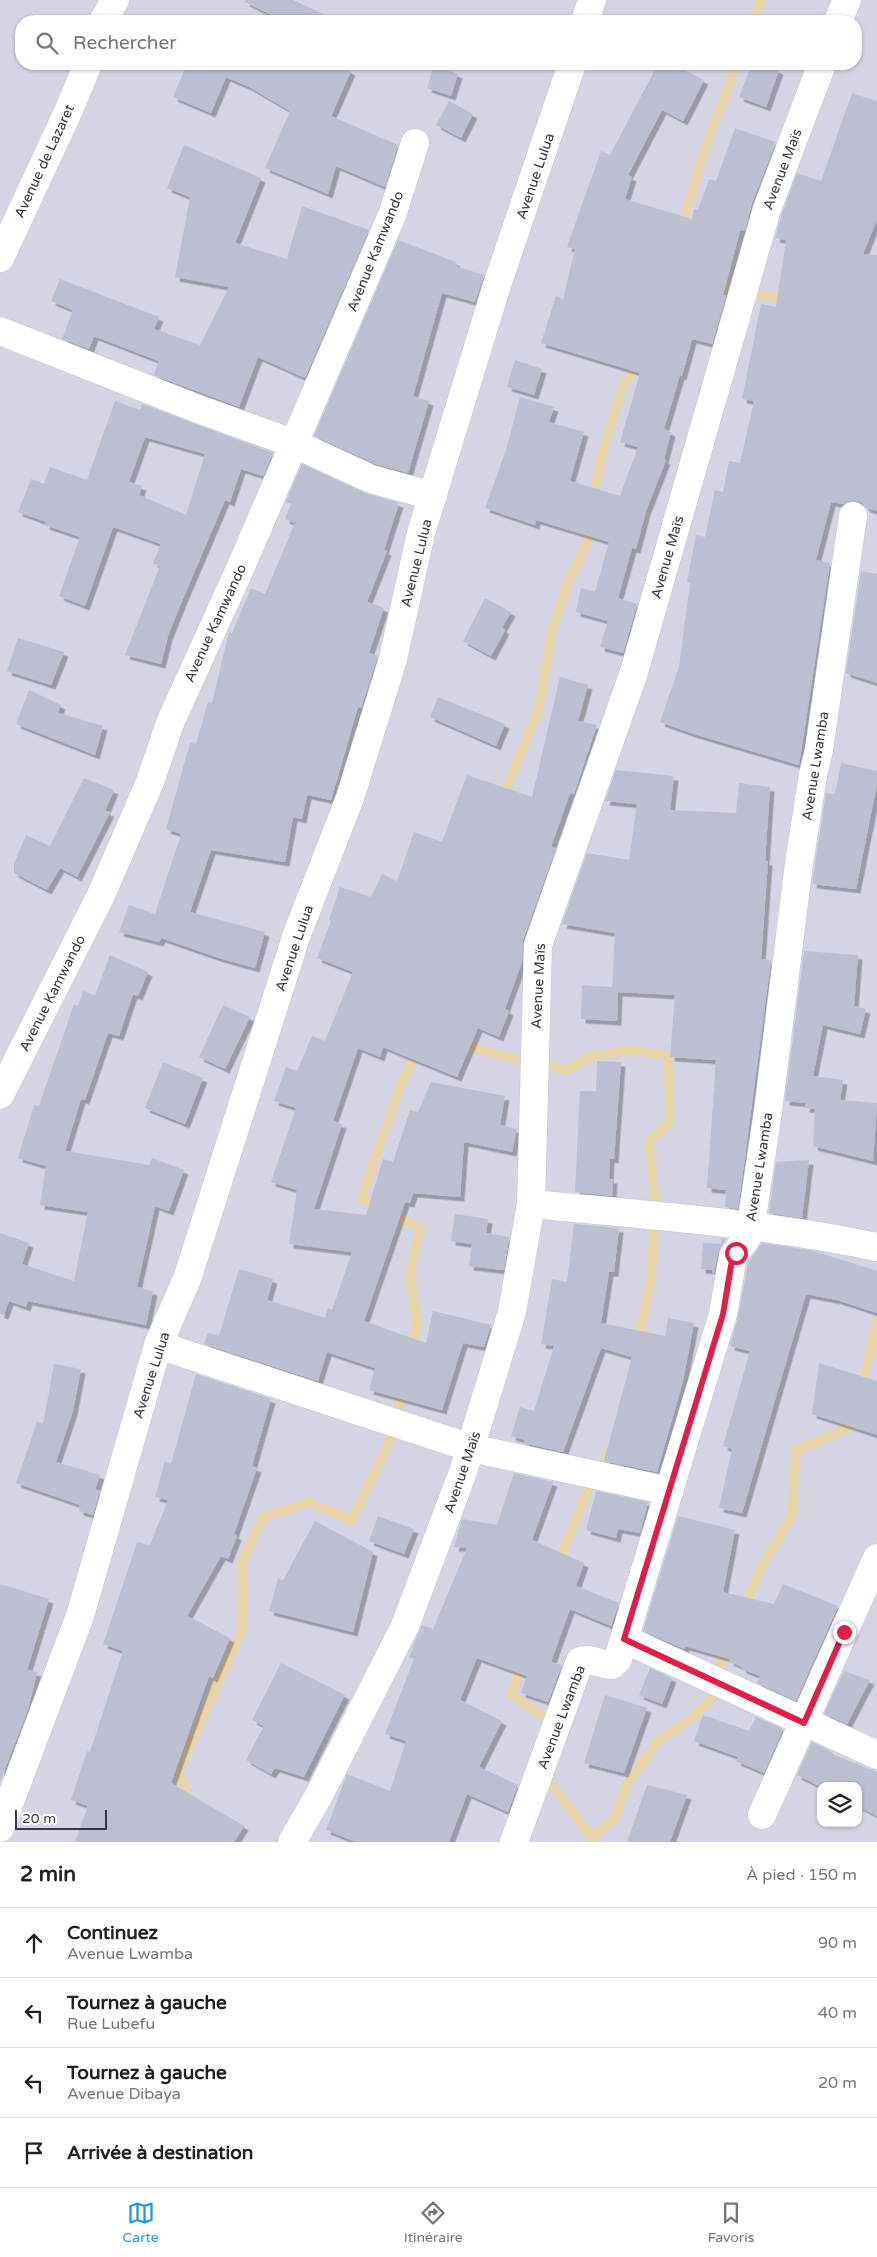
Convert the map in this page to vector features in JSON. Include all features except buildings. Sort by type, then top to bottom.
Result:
[{"type":"street","points":[[107,15],[116,0]]},
{"type":"street","points":[[587,15],[592,0]]},
{"type":"street","points":[[840,15],[846,0]]},
{"type":"street","name":"Avenue de Lazaret","points":[[0,258],[86,70]]},
{"type":"street","name":"Avenue Lulua","points":[[0,1828],[80,1616],[158,1346],[187,1278],[297,934],[350,798],[393,658],[421,533],[497,285],[570,70]]},
{"type":"street","name":"Avenue Maïs","points":[[292,1842],[318,1797],[405,1626],[471,1448],[512,1312],[531,1204],[538,945],[634,672],[767,209],[820,70]]},
{"type":"street","name":"Avenue Kamwando","points":[[0,1095],[101,895],[150,782],[170,723],[243,562],[392,215],[415,143]]},
{"type":"street","points":[[0,331],[294,444],[371,479],[433,496]]},
{"type":"street","name":"Avenue Lwamba","points":[[514,1842],[580,1661],[588,1660],[604,1665],[615,1663],[624,1639],[723,1314],[733,1256],[744,1245],[751,1225],[768,1110],[799,863],[813,775],[819,750],[852,516]]},
{"type":"street","points":[[531,1204],[751,1225],[823,1236],[877,1247]]},
{"type":"street","points":[[158,1346],[471,1448],[669,1491]]},
{"type":"street","points":[[762,1815],[877,1558]]},
{"type":"street","points":[[624,1639],[877,1755]]},
{"type":"shaded area","points":[[0,0],[877,0],[877,1842],[0,1842]]},
{"type":"waterway","points":[[755,15],[761,0]]},
{"type":"waterway","points":[[681,228],[707,142],[735,70]]},
{"type":"waterway","points":[[715,285],[787,301]]},
{"type":"waterway","points":[[592,500],[604,448],[622,387],[638,362]]},
{"type":"waterway","points":[[502,799],[539,708],[552,630],[568,582],[589,538],[590,526]]},
{"type":"waterway","points":[[460,1043],[494,1054],[567,1070],[592,1056],[629,1050],[668,1056],[670,1121],[649,1142],[656,1207],[651,1280],[638,1342]]},
{"type":"waterway","points":[[412,1349],[417,1324],[410,1274],[420,1229],[361,1198],[401,1084],[419,1049]]},
{"type":"waterway","points":[[862,1387],[877,1321]]},
{"type":"waterway","points":[[185,1802],[188,1792],[178,1772],[243,1627],[242,1563],[262,1518],[309,1502],[351,1521],[386,1449],[404,1389]]},
{"type":"waterway","points":[[744,1607],[765,1559],[792,1516],[796,1450],[840,1432],[859,1420]]},
{"type":"waterway","points":[[558,1564],[589,1486],[603,1469],[609,1451]]},
{"type":"waterway","points":[[591,1837],[615,1818],[627,1784],[657,1742],[690,1719],[714,1695],[722,1658],[727,1647]]},
{"type":"waterway","points":[[522,1663],[511,1695],[548,1719],[550,1728]]},
{"type":"waterway","points":[[551,1771],[549,1781],[595,1842]]},
{"type":"route","points":[[736,1253],[732,1260],[723,1314],[624,1639],[804,1723],[844,1632]]}]
